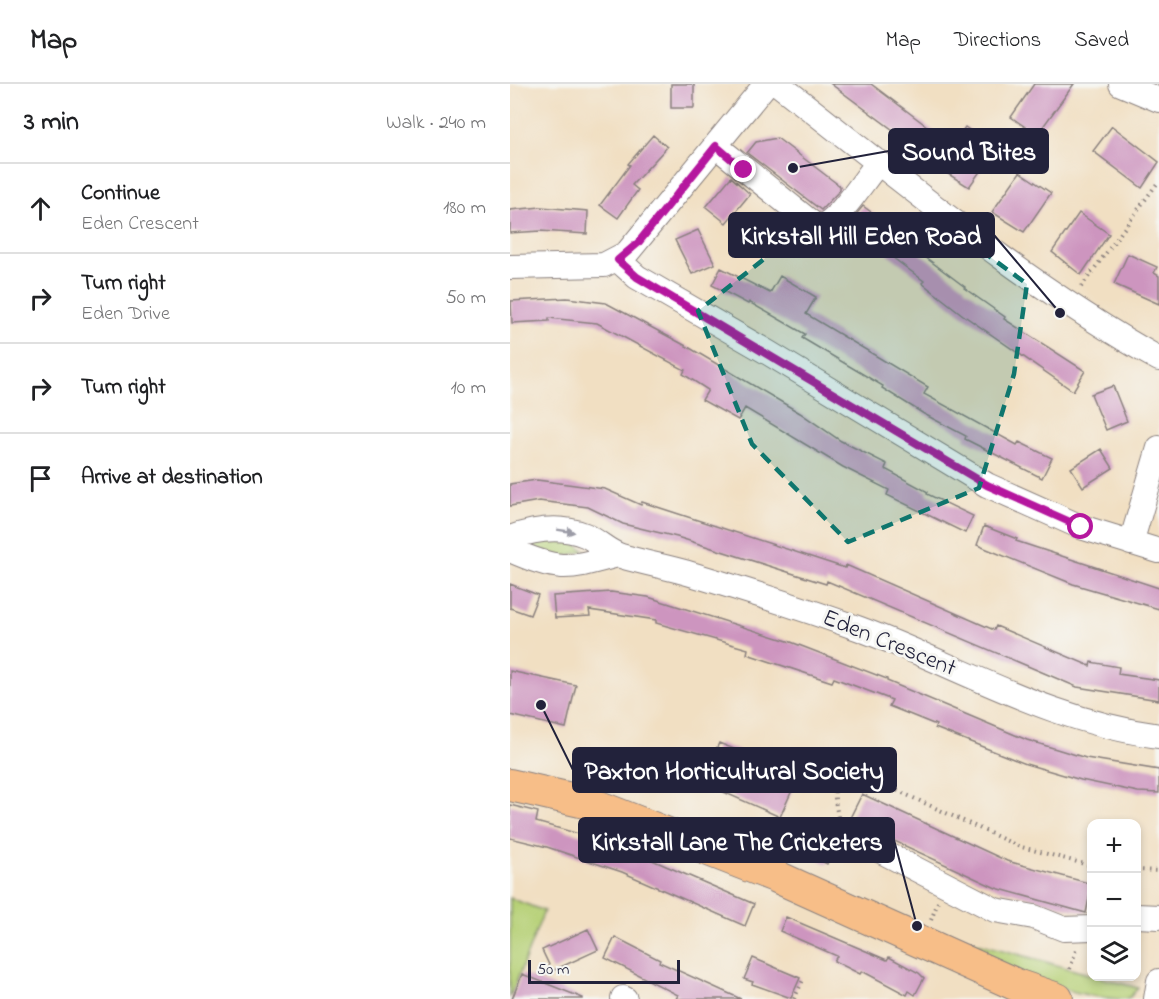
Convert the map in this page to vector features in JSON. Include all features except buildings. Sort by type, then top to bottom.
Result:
[{"type":"main road","points":[[510,785],[588,803],[775,876],[1019,986],[1057,999]]},
{"type":"street","points":[[510,267],[589,267],[618,260],[638,243],[766,84]]},
{"type":"street","points":[[778,84],[1068,305],[1159,359]]},
{"type":"street","points":[[1121,84],[1159,100]]},
{"type":"street","points":[[716,146],[818,228],[826,225],[837,214],[879,162]]},
{"type":"street","points":[[618,260],[637,277],[987,485],[1081,527],[1159,551]]},
{"type":"street","points":[[1131,543],[1159,448]]},
{"type":"street","name":"Eden Crescent","points":[[510,538],[537,529],[565,529],[585,536],[618,555],[691,574],[861,630],[1013,696],[1117,730],[1159,736]]},
{"type":"street","name":"Eden Crescent","points":[[510,550],[547,564],[566,568],[618,555]]},
{"type":"street","points":[[849,835],[995,910],[1034,917],[1064,929],[1087,928]]},
{"type":"street","points":[[1141,916],[1159,918]]},
{"type":"street","points":[[1156,999],[1159,981]]},
{"type":"path","points":[[1068,305],[1159,181]]},
{"type":"path","points":[[849,835],[838,819],[834,793],[839,778],[847,773],[859,773],[1018,846],[1087,865]]},
{"type":"path","points":[[1141,870],[1159,871]]},
{"type":"path","points":[[922,941],[945,885]]},
{"type":"path","points":[[794,999],[804,978]]},
{"type":"highlighted area","points":[[933,215],[1027,284],[1014,374],[979,488],[848,542],[752,444],[698,311],[792,237]]},
{"type":"green space","points":[[538,539],[574,543],[585,551],[563,557],[531,547]]},
{"type":"green space","points":[[510,898],[544,911],[510,998]]},
{"type":"green space","points":[[964,939],[1087,974],[1087,981],[1113,981],[1138,988],[1130,997],[1124,999],[1081,994],[1038,980],[958,945]]},
{"type":"place","name":"Sound Bites","points":[[793,168]]},
{"type":"place","name":"Kirkstall Hill Eden Road","points":[[1060,313]]},
{"type":"place","name":"Paxton Horticultural Society","points":[[541,705]]},
{"type":"place","name":"Kirkstall Lane The Cricketers","points":[[917,926]]},
{"type":"route","points":[[744,170],[716,146],[638,243],[618,260],[637,277],[767,352],[987,485],[1081,527]]}]
